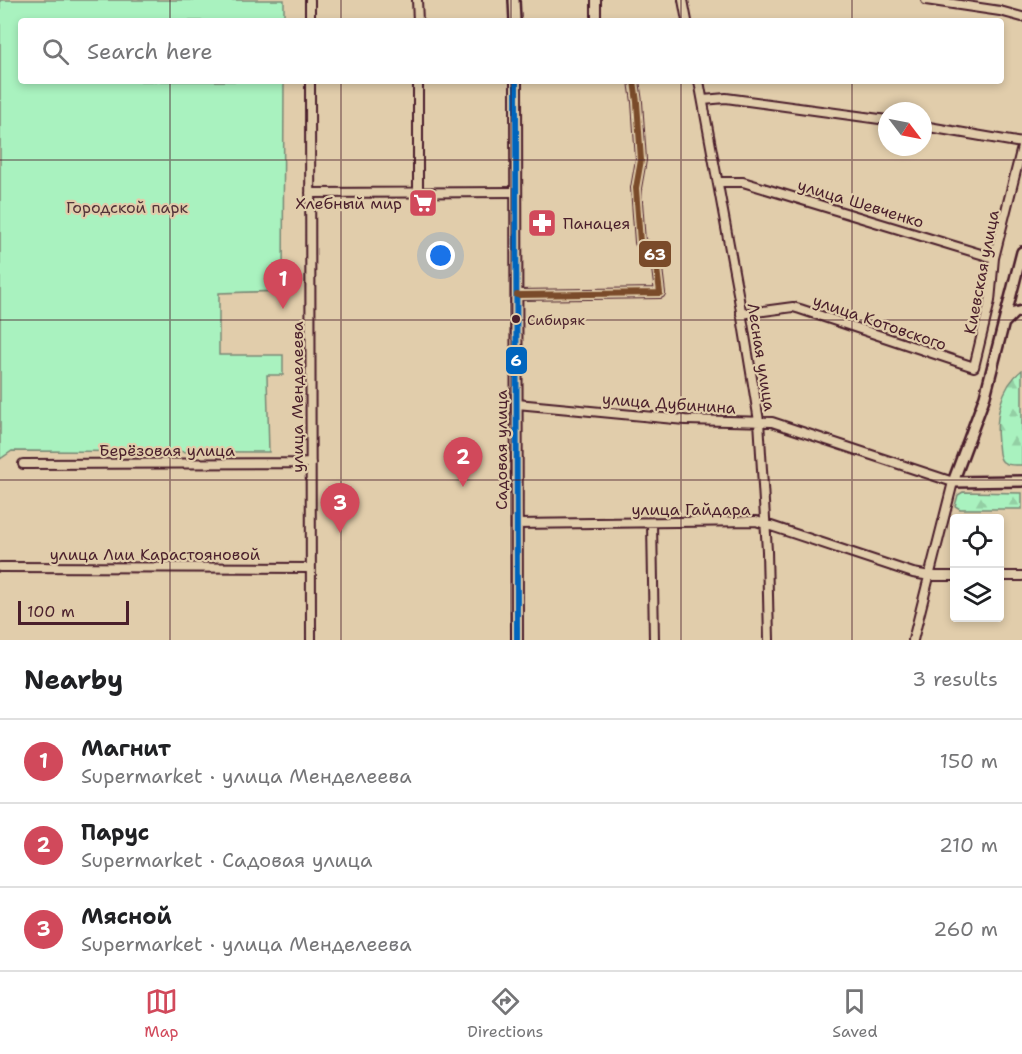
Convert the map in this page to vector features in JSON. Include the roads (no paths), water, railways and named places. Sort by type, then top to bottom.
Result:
[{"type":"street","points":[[310,0],[310,18]]},
{"type":"street","points":[[417,0],[417,18]]},
{"type":"street","points":[[514,0],[515,18]]},
{"type":"street","points":[[596,0],[596,18]]},
{"type":"street","points":[[683,0],[686,18]]},
{"type":"street","points":[[926,0],[1000,11],[1022,17]]},
{"type":"street","name":"улица Менделеева","points":[[310,84],[311,640]]},
{"type":"street","points":[[418,84],[418,192]]},
{"type":"street","name":"Садовая улица","points":[[516,84],[517,640]]},
{"type":"street","points":[[517,295],[660,293],[655,252],[640,242],[636,188],[641,160],[638,102],[635,84]]},
{"type":"street","name":"Лесная улица","points":[[700,84],[759,421],[769,640]]},
{"type":"street","points":[[703,100],[726,98],[878,119]]},
{"type":"street","points":[[932,128],[1022,145]]},
{"type":"street","name":"Киевская улица","points":[[974,367],[990,301],[994,258],[1022,145]]},
{"type":"street","name":"улица Шевченко","points":[[718,182],[743,182],[994,258]]},
{"type":"street","points":[[310,193],[517,192]]},
{"type":"street","points":[[913,640],[953,482],[985,396],[1022,252]]},
{"type":"street","name":"улица Котовского","points":[[741,314],[787,308],[800,309],[974,367]]},
{"type":"street","points":[[1004,323],[1014,313],[1022,311]]},
{"type":"street","name":"улица Дубинина","points":[[517,404],[685,420],[772,422],[953,482]]},
{"type":"street","name":"Берёзовая улица","points":[[23,464],[311,463]]},
{"type":"street","points":[[953,482],[1022,481]]},
{"type":"street","name":"улица Гайдара","points":[[516,524],[756,521],[887,566],[930,576],[950,576]]},
{"type":"street","points":[[652,523],[654,640]]},
{"type":"street","name":"улица Лии Карастояновой","points":[[0,567],[311,568]]},
{"type":"street","points":[[1004,576],[1022,576]]},
{"type":"place","name":"Хлебный мир","points":[[423,203]]},
{"type":"place","name":"Панацея","points":[[542,223]]},
{"type":"place","name":"Магнит","points":[[283,309]]},
{"type":"place","name":"Сибиряк","points":[[516,319]]},
{"type":"place","name":"Парус","points":[[463,487]]},
{"type":"place","name":"Мясной","points":[[340,533]]},
{"type":"park label","name":"Городской парк","points":[[127,207]]}]
